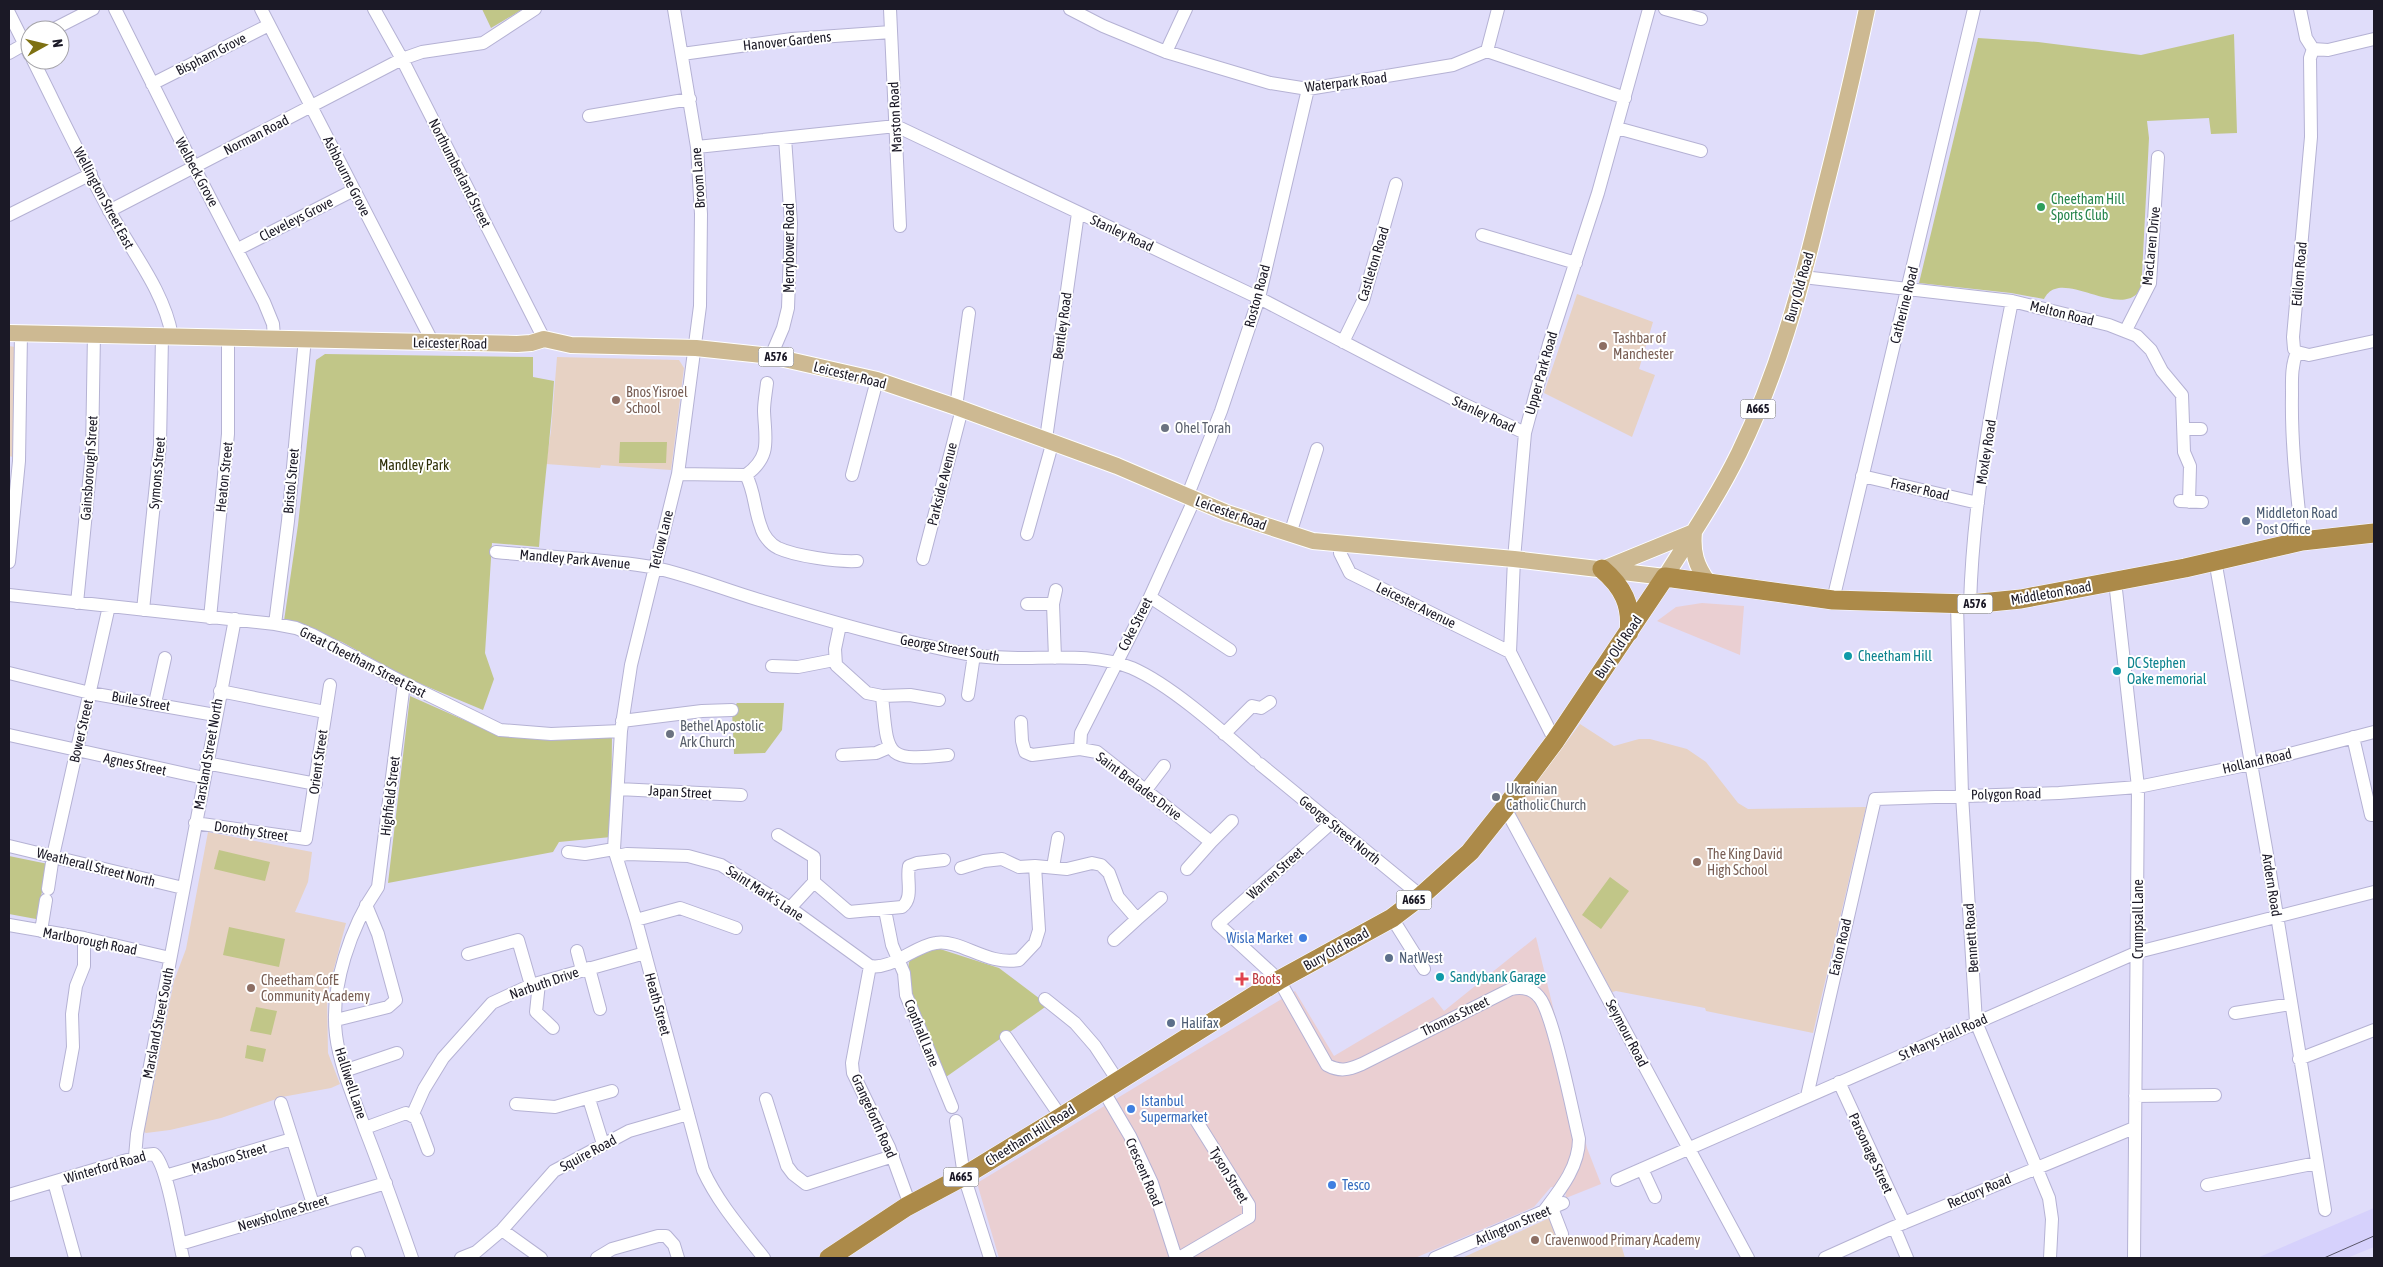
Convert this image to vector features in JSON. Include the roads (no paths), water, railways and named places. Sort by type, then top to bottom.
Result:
[{"type":"highway","name":"Middleton Road","points":[[1665,576],[1833,600],[1964,604],[2021,599],[2302,541],[2374,533]]},
{"type":"highway","points":[[1602,569],[1615,580],[1625,596],[1630,619],[1629,632]]},
{"type":"highway","name":"Bury Old Road","points":[[1110,1085],[1279,980],[1392,918],[1421,896],[1470,852],[1506,808],[1555,741],[1665,576]]},
{"type":"highway","name":"Cheetham Hill Road","points":[[830,1258],[910,1205],[964,1176],[1061,1118],[1110,1085]]},
{"type":"main road","name":"Bury Old Road","points":[[1665,576],[1694,532],[1739,453],[1766,392],[1803,277],[1851,88],[1867,9]]},
{"type":"main road","name":"Leicester Road","points":[[15,333],[274,337],[517,344],[531,343],[544,339],[571,345],[696,348],[772,356],[877,380],[1049,440],[1117,466],[1191,499],[1313,541],[1514,559],[1665,576]]},
{"type":"main road","points":[[1602,569],[1694,532],[1693,544],[1696,562],[1708,582]]},
{"type":"street","points":[[70,21],[94,9]]},
{"type":"street","name":"Welbeck Grove","points":[[115,9],[268,309],[274,324],[274,337]]},
{"type":"street","name":"Ashbourne Grove","points":[[260,9],[432,343]]},
{"type":"street","name":"Northumberland Street","points":[[374,9],[402,59],[544,339]]},
{"type":"street","name":"Norman Road","points":[[109,211],[402,59],[422,52],[483,43],[535,9]]},
{"type":"street","name":"Broom Lane","points":[[674,9],[697,147],[702,265],[696,348]]},
{"type":"street","name":"Marston Road","points":[[890,9],[900,226]]},
{"type":"street","name":"Waterpark Road","points":[[1070,9],[1103,26],[1166,52],[1270,83],[1308,90],[1453,65],[1487,51]]},
{"type":"street","points":[[1166,52],[1186,9]]},
{"type":"street","points":[[1498,9],[1487,51],[1625,98]]},
{"type":"street","name":"Upper Park Road","points":[[1555,741],[1510,652],[1514,559],[1525,433],[1549,344],[1617,128],[1649,9]]},
{"type":"street","points":[[1666,9],[1700,19]]},
{"type":"street","name":"Catherine Road","points":[[1833,600],[1974,9]]},
{"type":"street","name":"Edilom Road","points":[[2300,9],[2306,38],[2313,49],[2310,58],[2312,96],[2311,137],[2293,337],[2294,349],[2297,352],[2294,360],[2292,410],[2293,454],[2302,541]]},
{"type":"street","points":[[9,13],[20,33]]},
{"type":"street","name":"Bispham Grove","points":[[152,84],[269,25]]},
{"type":"street","name":"Hanover Gardens","points":[[682,54],[792,39],[891,32]]},
{"type":"street","points":[[2313,49],[2328,50],[2374,39]]},
{"type":"street","name":"Wellington Street East","points":[[37,70],[109,211],[162,302],[169,319],[167,336]]},
{"type":"street","name":"Roston Road","points":[[1191,499],[1259,298],[1288,166],[1308,90]]},
{"type":"street","points":[[589,116],[690,99]]},
{"type":"street","points":[[697,147],[896,126]]},
{"type":"street","name":"Stanley Road","points":[[896,126],[1259,298],[1455,400],[1525,433]]},
{"type":"street","points":[[1617,128],[1701,151]]},
{"type":"street","name":"Merrybower Road","points":[[772,356],[783,328],[788,308],[791,223],[786,138]]},
{"type":"street","name":"MacLaren Drive","points":[[2126,330],[2150,283],[2158,157]]},
{"type":"street","points":[[9,215],[91,174]]},
{"type":"street","name":"Castleton Road","points":[[1343,342],[1363,300],[1396,184]]},
{"type":"street","name":"Cleveleys Grove","points":[[238,249],[354,190]]},
{"type":"street","name":"Bentley Road","points":[[1027,534],[1049,440],[1078,213]]},
{"type":"street","points":[[1482,235],[1576,263]]},
{"type":"street","name":"Melton Road","points":[[1803,277],[2012,302],[2041,307],[2126,330],[2143,341],[2162,371],[2179,388],[2184,402],[2184,452],[2190,466],[2190,502]]},
{"type":"street","name":"Moxley Road","points":[[1964,604],[1978,503],[2012,302]]},
{"type":"street","name":"Parkside Avenue","points":[[924,559],[958,408],[969,314]]},
{"type":"street","points":[[9,562],[12,495],[19,461],[15,333]]},
{"type":"street","name":"Gainsborough Street","points":[[77,603],[92,452],[94,334]]},
{"type":"street","name":"Symons Street","points":[[144,610],[160,445],[167,336]]},
{"type":"street","name":"Heaton Street","points":[[210,618],[228,434],[228,337]]},
{"type":"street","name":"Bristol Street","points":[[275,624],[288,521],[305,338]]},
{"type":"street","points":[[2297,352],[2309,355],[2374,342]]},
{"type":"street","name":"Tetlow Lane","points":[[622,726],[630,665],[678,474],[696,348]]},
{"type":"street","points":[[852,476],[877,380]]},
{"type":"street","points":[[678,474],[746,475],[764,455],[767,438],[764,410],[767,383]]},
{"type":"street","points":[[2184,429],[2201,430]]},
{"type":"street","points":[[1290,534],[1318,449]]},
{"type":"street","points":[[746,475],[752,488],[760,527],[766,538],[777,548],[828,561],[857,562]]},
{"type":"street","name":"Fraser Road","points":[[1862,476],[1978,503]]},
{"type":"street","name":"Coke Street","points":[[1080,749],[1081,733],[1115,662],[1150,596],[1191,499]]},
{"type":"street","name":"Leicester Avenue","points":[[1341,544],[1340,553],[1350,573],[1510,652]]},
{"type":"street","name":"Mandley Park Avenue","points":[[496,552],[654,568]]},
{"type":"street","name":"Ardern Road","points":[[2215,560],[2325,1210]]},
{"type":"street","name":"George Street South","points":[[654,568],[840,625],[974,655],[1115,662],[1134,669],[1158,682],[1257,762]]},
{"type":"street","name":"Crumpsall Lane","points":[[2115,581],[2138,787],[2134,1258]]},
{"type":"street","points":[[1055,658],[1053,604],[1056,590]]},
{"type":"street","name":"Great Cheetham Street East","points":[[9,595],[275,624],[313,634],[404,683],[500,730],[551,734],[622,726],[702,711],[732,710]]},
{"type":"street","points":[[1150,596],[1230,650]]},
{"type":"street","points":[[1026,604],[1053,604]]},
{"type":"street","name":"Bennett Road","points":[[1964,604],[1962,795],[1976,1022],[2037,1167],[2048,1198],[2052,1219],[2050,1258]]},
{"type":"street","name":"Bower Street","points":[[41,931],[53,856],[110,606]]},
{"type":"street","name":"Marsland Street North","points":[[183,888],[235,619]]},
{"type":"street","points":[[840,625],[834,660],[839,669],[867,693],[882,696],[910,695],[939,700]]},
{"type":"street","points":[[968,695],[974,655]]},
{"type":"street","points":[[155,703],[165,658]]},
{"type":"street","points":[[772,666],[798,667],[834,660]]},
{"type":"street","name":"Buile Street","points":[[9,673],[90,693],[215,715]]},
{"type":"street","name":"Highfield Street","points":[[366,905],[378,887],[404,683]]},
{"type":"street","name":"Orient Street","points":[[306,839],[330,685]]},
{"type":"street","points":[[220,691],[326,712]]},
{"type":"street","points":[[882,696],[886,737],[890,747],[899,755],[914,759],[948,755]]},
{"type":"street","points":[[1224,734],[1250,701],[1261,708],[1270,702]]},
{"type":"street","name":"Saint Brelades Drive","points":[[1021,722],[1022,741],[1025,752],[1032,755],[1080,749],[1097,752],[1211,842]]},
{"type":"street","name":"Heath Street","points":[[622,726],[615,853],[645,952],[703,1170],[710,1186],[764,1258]]},
{"type":"street","name":"Holland Road","points":[[2138,787],[2251,764],[2374,732]]},
{"type":"street","name":"Agnes Street","points":[[9,735],[204,778]]},
{"type":"street","points":[[2353,737],[2371,815],[2374,815]]},
{"type":"street","points":[[842,755],[876,753],[890,747]]},
{"type":"street","name":"George Street North","points":[[1257,762],[1421,896]]},
{"type":"street","points":[[206,763],[316,784]]},
{"type":"street","points":[[1145,791],[1164,766]]},
{"type":"street","name":"Polygon Road","points":[[1875,799],[2059,793],[2138,787]]},
{"type":"street","name":"Japan Street","points":[[618,789],[741,795]]},
{"type":"street","name":"Eaton Road","points":[[1807,1096],[1875,799]]},
{"type":"street","name":"Seymour Road","points":[[1506,808],[1748,1258]]},
{"type":"street","points":[[1188,869],[1232,821]]},
{"type":"street","name":"Warren Street","points":[[1218,924],[1331,822]]},
{"type":"street","name":"Dorothy Street","points":[[195,823],[306,839]]},
{"type":"street","points":[[778,835],[819,853],[814,882],[790,908]]},
{"type":"street","points":[[1053,867],[1058,838]]},
{"type":"street","name":"Weatherall Street North","points":[[9,846],[183,888]]},
{"type":"street","name":"Saint Mark's Lane","points":[[568,852],[688,856],[721,865],[790,908],[870,966]]},
{"type":"street","points":[[814,882],[848,912],[885,910],[902,907],[907,904],[909,895],[909,866],[917,863],[944,860]]},
{"type":"street","points":[[961,868],[984,861],[1002,860],[1019,867],[1035,866],[1067,869],[1092,863],[1102,865],[1110,873],[1118,897],[1137,920]]},
{"type":"street","points":[[870,966],[883,965],[927,945],[943,943],[997,961],[1009,962],[1019,960],[1035,943],[1039,930],[1035,866]]},
{"type":"street","name":"Marsland Street South","points":[[135,1157],[136,1134],[183,888]]},
{"type":"street","name":"St Marys Hall Road","points":[[1617,1180],[2138,952],[2374,892]]},
{"type":"street","points":[[1114,940],[1160,898]]},
{"type":"street","points":[[336,1020],[388,1006],[396,1000],[378,934],[366,905]]},
{"type":"street","name":"Halliwell Lane","points":[[366,905],[348,948],[338,987],[336,1034],[344,1072],[412,1258]]},
{"type":"street","points":[[636,920],[680,908],[736,928]]},
{"type":"street","name":"Copthall Lane","points":[[885,910],[892,944],[904,973],[906,995],[952,1107]]},
{"type":"street","points":[[1392,918],[1424,969]]},
{"type":"street","name":"Thomas Street","points":[[1218,924],[1279,980],[1326,1065],[1336,1070],[1344,1070],[1362,1064],[1511,989],[1525,988],[1539,996],[1550,1022],[1579,1139],[1578,1155],[1574,1167],[1553,1207]]},
{"type":"street","name":"Marlborough Road","points":[[9,925],[84,938],[170,958]]},
{"type":"street","points":[[66,1085],[73,1047],[72,1014],[74,996],[84,966],[84,938]]},
{"type":"street","points":[[468,954],[518,940],[535,984],[536,1012],[553,1028]]},
{"type":"street","points":[[577,950],[600,1009]]},
{"type":"street","name":"Narbuth Drive","points":[[412,1116],[424,1089],[443,1058],[492,1003],[535,984],[645,952]]},
{"type":"street","name":"Grangeforth Road","points":[[870,966],[852,1062],[853,1073],[892,1156],[910,1205]]},
{"type":"street","name":"Crescent Road","points":[[1044,999],[1075,1024],[1095,1046],[1130,1136],[1152,1183],[1177,1258]]},
{"type":"street","points":[[2235,1013],[2291,1004]]},
{"type":"street","points":[[2299,1059],[2374,1030]]},
{"type":"street","points":[[1006,1037],[1061,1118]]},
{"type":"street","points":[[344,1072],[397,1053]]},
{"type":"street","name":"Parsonage Street","points":[[1839,1082],[1899,1225],[1907,1258]]},
{"type":"street","points":[[516,1104],[555,1107],[612,1091]]},
{"type":"street","points":[[2135,1096],[2214,1095]]},
{"type":"street","points":[[589,1099],[603,1144]]},
{"type":"street","points":[[766,1099],[787,1166],[806,1184],[892,1156]]},
{"type":"street","points":[[281,1103],[313,1204]]},
{"type":"street","points":[[365,1128],[406,1114],[412,1116],[416,1118],[428,1150]]},
{"type":"street","name":"Squire Road","points":[[461,1258],[476,1252],[502,1230],[554,1171],[603,1144],[638,1128],[688,1114]]},
{"type":"street","name":"Tyson Street","points":[[1177,1258],[1248,1216],[1249,1205],[1194,1117]]},
{"type":"street","points":[[956,1121],[964,1176],[990,1258]]},
{"type":"street","name":"Rectory Road","points":[[1825,1258],[1899,1225],[2134,1128]]},
{"type":"street","name":"Masboro Street","points":[[165,1176],[292,1139]]},
{"type":"street","name":"Winterford Road","points":[[9,1195],[135,1157],[154,1154],[159,1160],[165,1176],[184,1258]]},
{"type":"street","points":[[2207,1185],[2317,1163]]},
{"type":"street","points":[[1642,1169],[1655,1197]]},
{"type":"street","points":[[54,1182],[75,1258]]},
{"type":"street","name":"Newsholme Street","points":[[180,1244],[386,1183]]},
{"type":"street","points":[[1553,1207],[1562,1234]]},
{"type":"street","name":"Arlington Street","points":[[1435,1258],[1553,1207]]},
{"type":"street","points":[[502,1230],[541,1258]]},
{"type":"street","points":[[597,1258],[612,1249],[658,1236],[669,1238],[674,1245],[678,1258]]},
{"type":"tram line","points":[[2324,1258],[2374,1236]]},
{"type":"place","name":"Cheetham Hill Sports Club","points":[[2041,207]]},
{"type":"place","name":"Tashbar of Manchester","points":[[1603,346]]},
{"type":"place","name":"Bnos Yisroel School","points":[[616,400]]},
{"type":"place","name":"Ohel Torah","points":[[1165,428]]},
{"type":"place","name":"Middleton Road Post Office","points":[[2246,521]]},
{"type":"place","name":"Cheetham Hill","points":[[1848,656]]},
{"type":"place","name":"DC Stephen Oake memorial","points":[[2117,671]]},
{"type":"place","name":"Bethel Apostolic Ark Church","points":[[670,734]]},
{"type":"place","name":"Ukrainian Catholic Church","points":[[1496,797]]},
{"type":"place","name":"The King David High School","points":[[1697,862]]},
{"type":"place","name":"Wisla Market","points":[[1303,938]]},
{"type":"place","name":"NatWest","points":[[1389,958]]},
{"type":"place","name":"Sandybank Garage","points":[[1440,977]]},
{"type":"place","name":"Boots","points":[[1242,979]]},
{"type":"place","name":"Cheetham CofE Community Academy","points":[[251,988]]},
{"type":"place","name":"Halifax","points":[[1171,1023]]},
{"type":"place","name":"Istanbul Supermarket","points":[[1131,1109]]},
{"type":"place","name":"Tesco","points":[[1332,1185]]},
{"type":"place","name":"Cravenwood Primary Academy","points":[[1535,1240]]},
{"type":"park label","name":"Mandley Park","points":[[414,465]]}]
